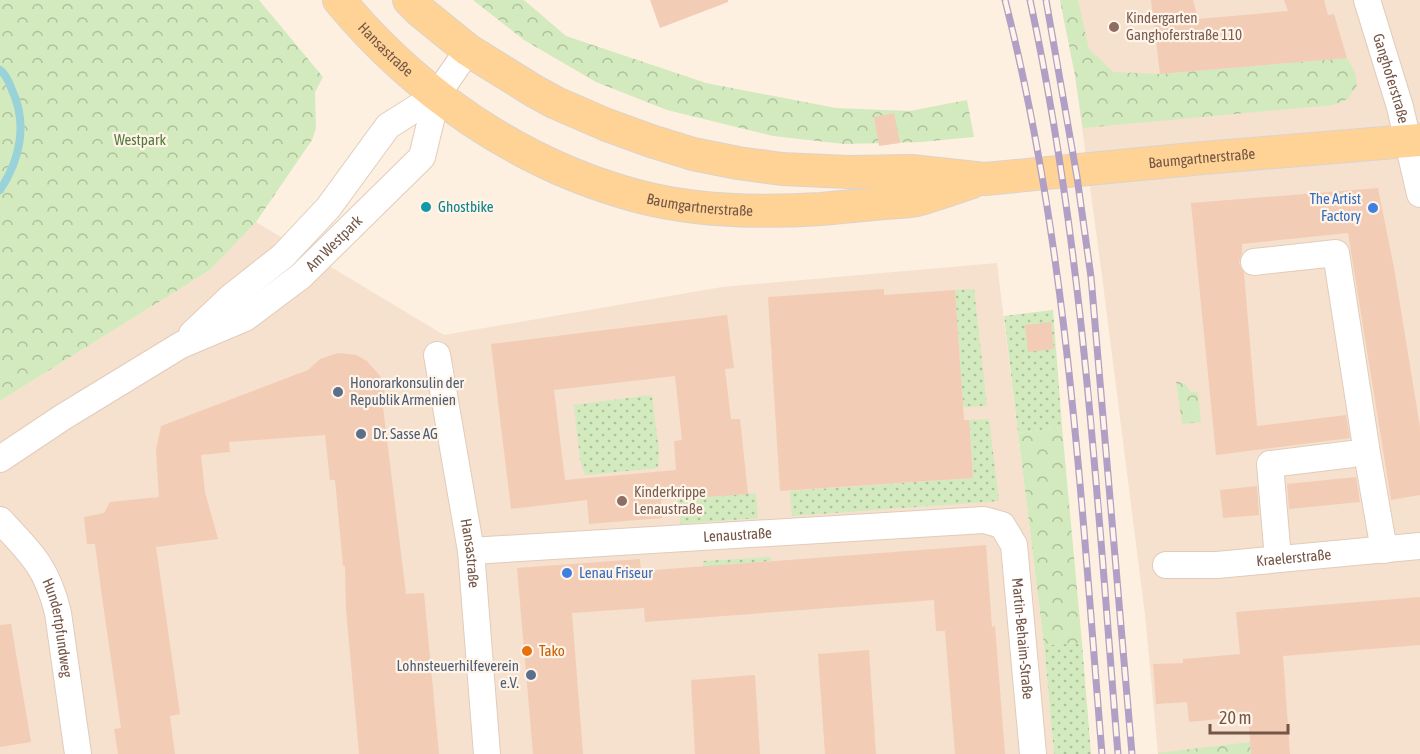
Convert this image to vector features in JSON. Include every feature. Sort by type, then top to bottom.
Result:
[{"type":"main road","name":"Hansastraße","points":[[339,0],[382,49],[436,95]]},
{"type":"main road","points":[[409,0],[468,50]]},
{"type":"main road","name":"Baumgartnerstraße","points":[[468,50],[556,103],[607,125],[693,154],[782,169],[848,172],[911,171],[985,179]]},
{"type":"main road","name":"Baumgartnerstraße","points":[[436,95],[508,144],[545,162],[637,196],[706,208],[775,212],[914,200],[985,179],[1414,141]]},
{"type":"street","name":"Ganghoferstraße","points":[[1367,0],[1400,107],[1414,141],[1420,194]]},
{"type":"street","name":"Am Westpark","points":[[182,345],[231,297],[283,256],[328,208],[388,126],[436,95],[468,50]]},
{"type":"street","name":"Am Westpark","points":[[0,459],[63,417],[182,345],[245,318],[301,276],[422,157],[436,95]]},
{"type":"street","points":[[1254,262],[1336,253],[1366,453],[1384,550]]},
{"type":"street","name":"Hansastraße","points":[[437,355],[471,551],[488,754]]},
{"type":"street","points":[[1278,559],[1270,464],[1352,454]]},
{"type":"street","name":"Hundertpfundweg","points":[[0,520],[41,565],[53,592],[78,754]]},
{"type":"street","name":"Lenaustraße","points":[[471,551],[984,520],[1002,525]]},
{"type":"street","name":"Martin-Behaim-Straße","points":[[1002,525],[1014,545],[1033,754]]},
{"type":"street","name":"Kraelerstraße","points":[[1166,565],[1217,565],[1420,546]]},
{"type":"shaded area","points":[[1060,0],[1420,0],[1420,754],[1158,754],[1145,615],[1102,276],[1075,75]]},
{"type":"shaded area","points":[[256,222],[444,335],[722,287],[997,263],[1044,645],[1054,754],[0,754],[0,401],[210,270]]},
{"type":"green space","name":"Westpark","points":[[0,0],[259,0],[323,77],[315,92],[316,128],[312,140],[256,222],[210,270],[0,401]]},
{"type":"green space","points":[[473,0],[524,0],[566,36],[706,83],[836,108],[910,111],[967,100],[974,137],[921,142],[844,144],[773,136],[667,110],[596,82],[524,40]]},
{"type":"green space","points":[[1060,0],[1078,0],[1089,49],[1113,72],[1160,74],[1347,58],[1355,72],[1357,85],[1348,99],[1333,105],[1083,128]]},
{"type":"green space","points":[[974,289],[987,406],[963,407],[955,290]]},
{"type":"green space","points":[[1053,310],[1062,427],[1018,433],[1004,316]]},
{"type":"green space","points":[[1176,381],[1185,384],[1191,392],[1198,392],[1201,422],[1182,424]]},
{"type":"green space","points":[[652,395],[659,451],[658,468],[585,475],[580,459],[574,405]]},
{"type":"green space","points":[[989,419],[999,501],[792,516],[790,491],[973,478],[969,420]]},
{"type":"green space","points":[[1062,427],[1082,643],[1044,645],[1018,433]]},
{"type":"green space","points":[[756,493],[758,518],[680,524],[678,499]]},
{"type":"green space","points":[[771,557],[771,561],[703,567],[703,561]]},
{"type":"green space","points":[[1082,643],[1091,754],[1054,754],[1044,645]]},
{"type":"green space","points":[[1250,742],[1251,754],[1158,754],[1158,753]]},
{"type":"building","points":[[650,0],[728,0],[728,2],[660,28]]},
{"type":"building","points":[[1151,0],[1193,0],[1198,19],[1288,11],[1284,0],[1324,0],[1328,15],[1334,14],[1347,58],[1160,74]]},
{"type":"building","points":[[894,113],[900,143],[879,146],[874,117]]},
{"type":"building","points":[[1378,188],[1394,268],[1420,427],[1420,495],[1391,500],[1348,233],[1242,244],[1239,263],[1244,273],[1257,426],[1346,415],[1350,438],[1216,455],[1191,203]]},
{"type":"building","points":[[884,289],[884,295],[955,290],[964,420],[969,420],[973,478],[780,491],[768,297]]},
{"type":"building","points":[[727,315],[734,368],[725,369],[731,419],[740,419],[748,494],[661,500],[662,518],[589,524],[587,500],[511,509],[491,344]],"holes":[[[675,376],[682,440],[674,441],[676,470],[565,480],[554,390]]]},
{"type":"building","points":[[1051,322],[1054,349],[1028,352],[1025,325]]},
{"type":"building","points":[[338,353],[356,355],[367,361],[381,377],[406,594],[424,593],[439,754],[359,754],[346,609],[345,566],[343,566],[335,480],[330,480],[325,435],[229,442],[230,452],[201,455],[205,492],[218,539],[156,547],[180,714],[170,716],[175,754],[118,754],[114,729],[121,728],[95,544],[87,544],[84,517],[104,513],[110,502],[159,497],[156,450],[161,426],[308,370],[320,359]]},
{"type":"building","points":[[1356,477],[1360,502],[1289,509],[1287,484]]},
{"type":"building","points":[[1257,486],[1259,515],[1223,518],[1220,490]]},
{"type":"building","points":[[986,545],[1005,754],[955,754],[945,631],[936,631],[934,600],[645,622],[644,608],[572,613],[583,754],[533,754],[517,568],[640,559],[641,571]]},
{"type":"building","points":[[1420,597],[1420,645],[1283,656],[1290,754],[1251,754],[1248,716],[1189,722],[1187,702],[1156,704],[1153,664],[1183,663],[1183,659],[1240,654],[1236,612]]},
{"type":"building","points":[[11,624],[31,742],[0,747],[0,625]]},
{"type":"building","points":[[869,650],[876,754],[825,754],[818,654]]},
{"type":"building","points":[[755,675],[760,754],[695,754],[691,680]]},
{"type":"waterway","points":[[0,70],[8,79],[17,103],[21,129],[13,166],[0,190]]},
{"type":"railway","points":[[1005,0],[1044,186],[1058,280],[1079,470],[1102,754]]},
{"type":"railway","points":[[1030,0],[1064,187],[1076,281],[1095,470],[1118,754]]},
{"type":"railway","points":[[1046,0],[1077,177],[1091,277],[1132,754]]},
{"type":"place","name":"Kindergarten Ganghoferstraße 110","points":[[1114,27]]},
{"type":"place","name":"Ghostbike","points":[[426,207]]},
{"type":"place","name":"The Artist Factory","points":[[1373,208]]},
{"type":"place","name":"Honorarkonsulin der Republik Armenien","points":[[338,392]]},
{"type":"place","name":"Dr. Sasse AG","points":[[361,434]]},
{"type":"place","name":"Kinderkrippe Lenaustraße","points":[[622,501]]},
{"type":"place","name":"Lenau Friseur","points":[[567,573]]},
{"type":"place","name":"Tako","points":[[527,651]]},
{"type":"place","name":"Lohnsteuerhilfeverein e.V.","points":[[531,675]]}]
